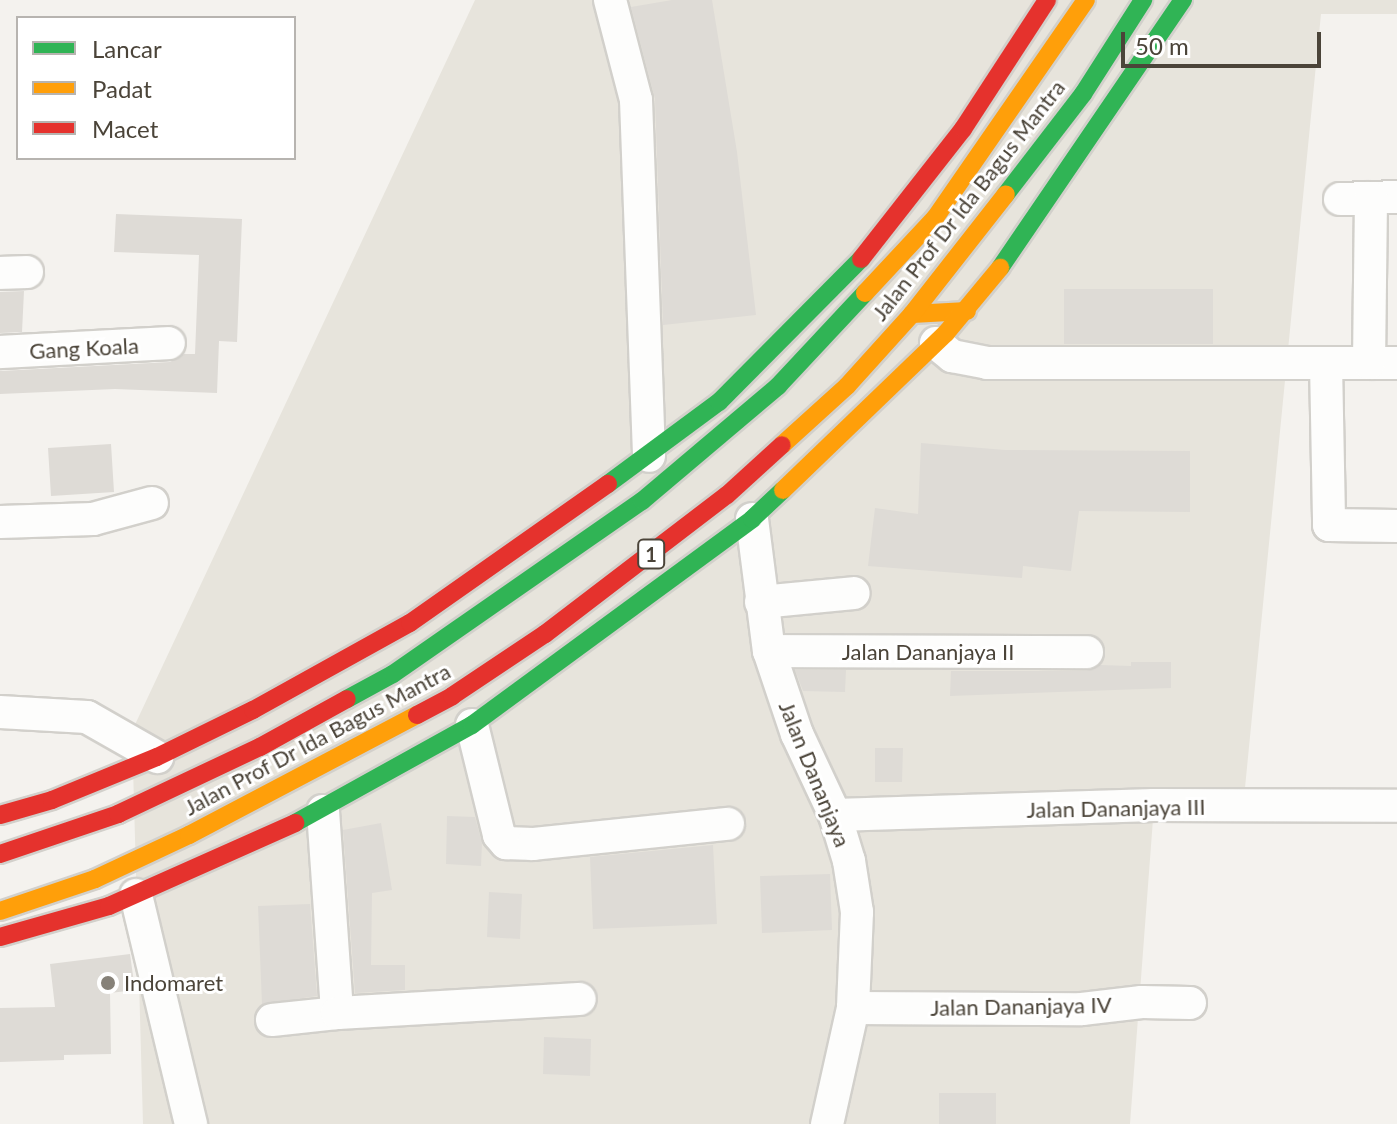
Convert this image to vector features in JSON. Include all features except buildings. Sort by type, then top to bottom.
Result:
[{"type":"main road","points":[[0,815],[52,800],[157,757],[295,687],[410,623],[649,456],[719,402],[862,258],[963,129],[1047,0]]},
{"type":"main road","name":"Jalan Prof Dr Ida Bagus Mantra","points":[[0,854],[118,814],[313,718],[393,674],[642,501],[778,386],[935,218],[1086,0]]},
{"type":"main road","name":"Jalan Prof Dr Ida Bagus Mantra","points":[[0,911],[95,879],[189,835],[452,696],[545,634],[727,495],[847,386],[912,314],[1083,94],[1143,0]]},
{"type":"main road","points":[[0,937],[109,906],[323,811],[472,725],[752,519],[936,343],[985,291],[1183,0]]},
{"type":"main road","points":[[862,258],[883,275]]},
{"type":"main road","points":[[912,314],[967,311]]},
{"type":"main road","points":[[295,687],[313,718]]},
{"type":"street","points":[[610,0],[636,100],[649,456]]},
{"type":"street","points":[[936,343],[952,356],[987,363],[1383,363],[1369,198]]},
{"type":"street","name":"Gang Koala","points":[[0,352],[169,343]]},
{"type":"street","points":[[1326,363],[1329,525],[1397,526]]},
{"type":"street","points":[[0,522],[93,519],[152,503]]},
{"type":"street","name":"Jalan Dananjaya","points":[[752,519],[769,651],[797,734],[835,815],[849,861],[857,912],[853,1008],[827,1124]]},
{"type":"street","points":[[761,602],[854,593]]},
{"type":"street","name":"Jalan Dananjaya II","points":[[769,651],[1087,652]]},
{"type":"street","points":[[0,712],[87,717],[157,757]]},
{"type":"street","points":[[472,725],[499,835],[506,843],[533,844],[728,824]]},
{"type":"street","name":"Jalan Dananjaya III","points":[[835,815],[1154,805],[1397,806]]},
{"type":"street","points":[[323,811],[337,1013]]},
{"type":"street","points":[[136,895],[191,1124]]},
{"type":"street","points":[[272,1020],[337,1013],[580,999]]},
{"type":"street","name":"Jalan Dananjaya IV","points":[[853,1008],[1082,1009],[1142,1002],[1190,1003]]},
{"type":"shaded area","points":[[475,0],[1397,0],[1397,14],[1321,14],[1244,798],[1154,806],[1130,1124],[143,1124],[132,731]]},
{"type":"traffic: fast","points":[[1006,194],[1083,94],[1143,0]]},
{"type":"traffic: fast","points":[[1000,268],[1183,0]]},
{"type":"traffic: fast","points":[[608,484],[719,402],[861,259]]},
{"type":"traffic: fast","points":[[347,699],[393,674],[642,501],[778,386],[865,293]]},
{"type":"traffic: fast","points":[[295,823],[472,725],[752,519],[783,490]]},
{"type":"traffic: slow","points":[[865,293],[935,218],[1086,0]]},
{"type":"traffic: slow","points":[[782,445],[847,386],[912,314],[1006,194]]},
{"type":"traffic: slow","points":[[783,490],[946,333],[1000,268]]},
{"type":"traffic: slow","points":[[912,314],[967,311]]},
{"type":"traffic: slow","points":[[0,911],[95,879],[189,835],[417,715]]},
{"type":"traffic: jam","points":[[861,259],[963,129],[1047,0]]},
{"type":"traffic: jam","points":[[417,715],[452,696],[545,634],[727,495],[782,445]]},
{"type":"traffic: jam","points":[[0,815],[52,800],[157,757],[253,710],[410,623],[608,484]]},
{"type":"traffic: jam","points":[[0,854],[118,814],[260,747],[347,699]]},
{"type":"traffic: jam","points":[[0,937],[109,906],[295,823]]},
{"type":"place","name":"Indomaret","points":[[108,983]]}]
